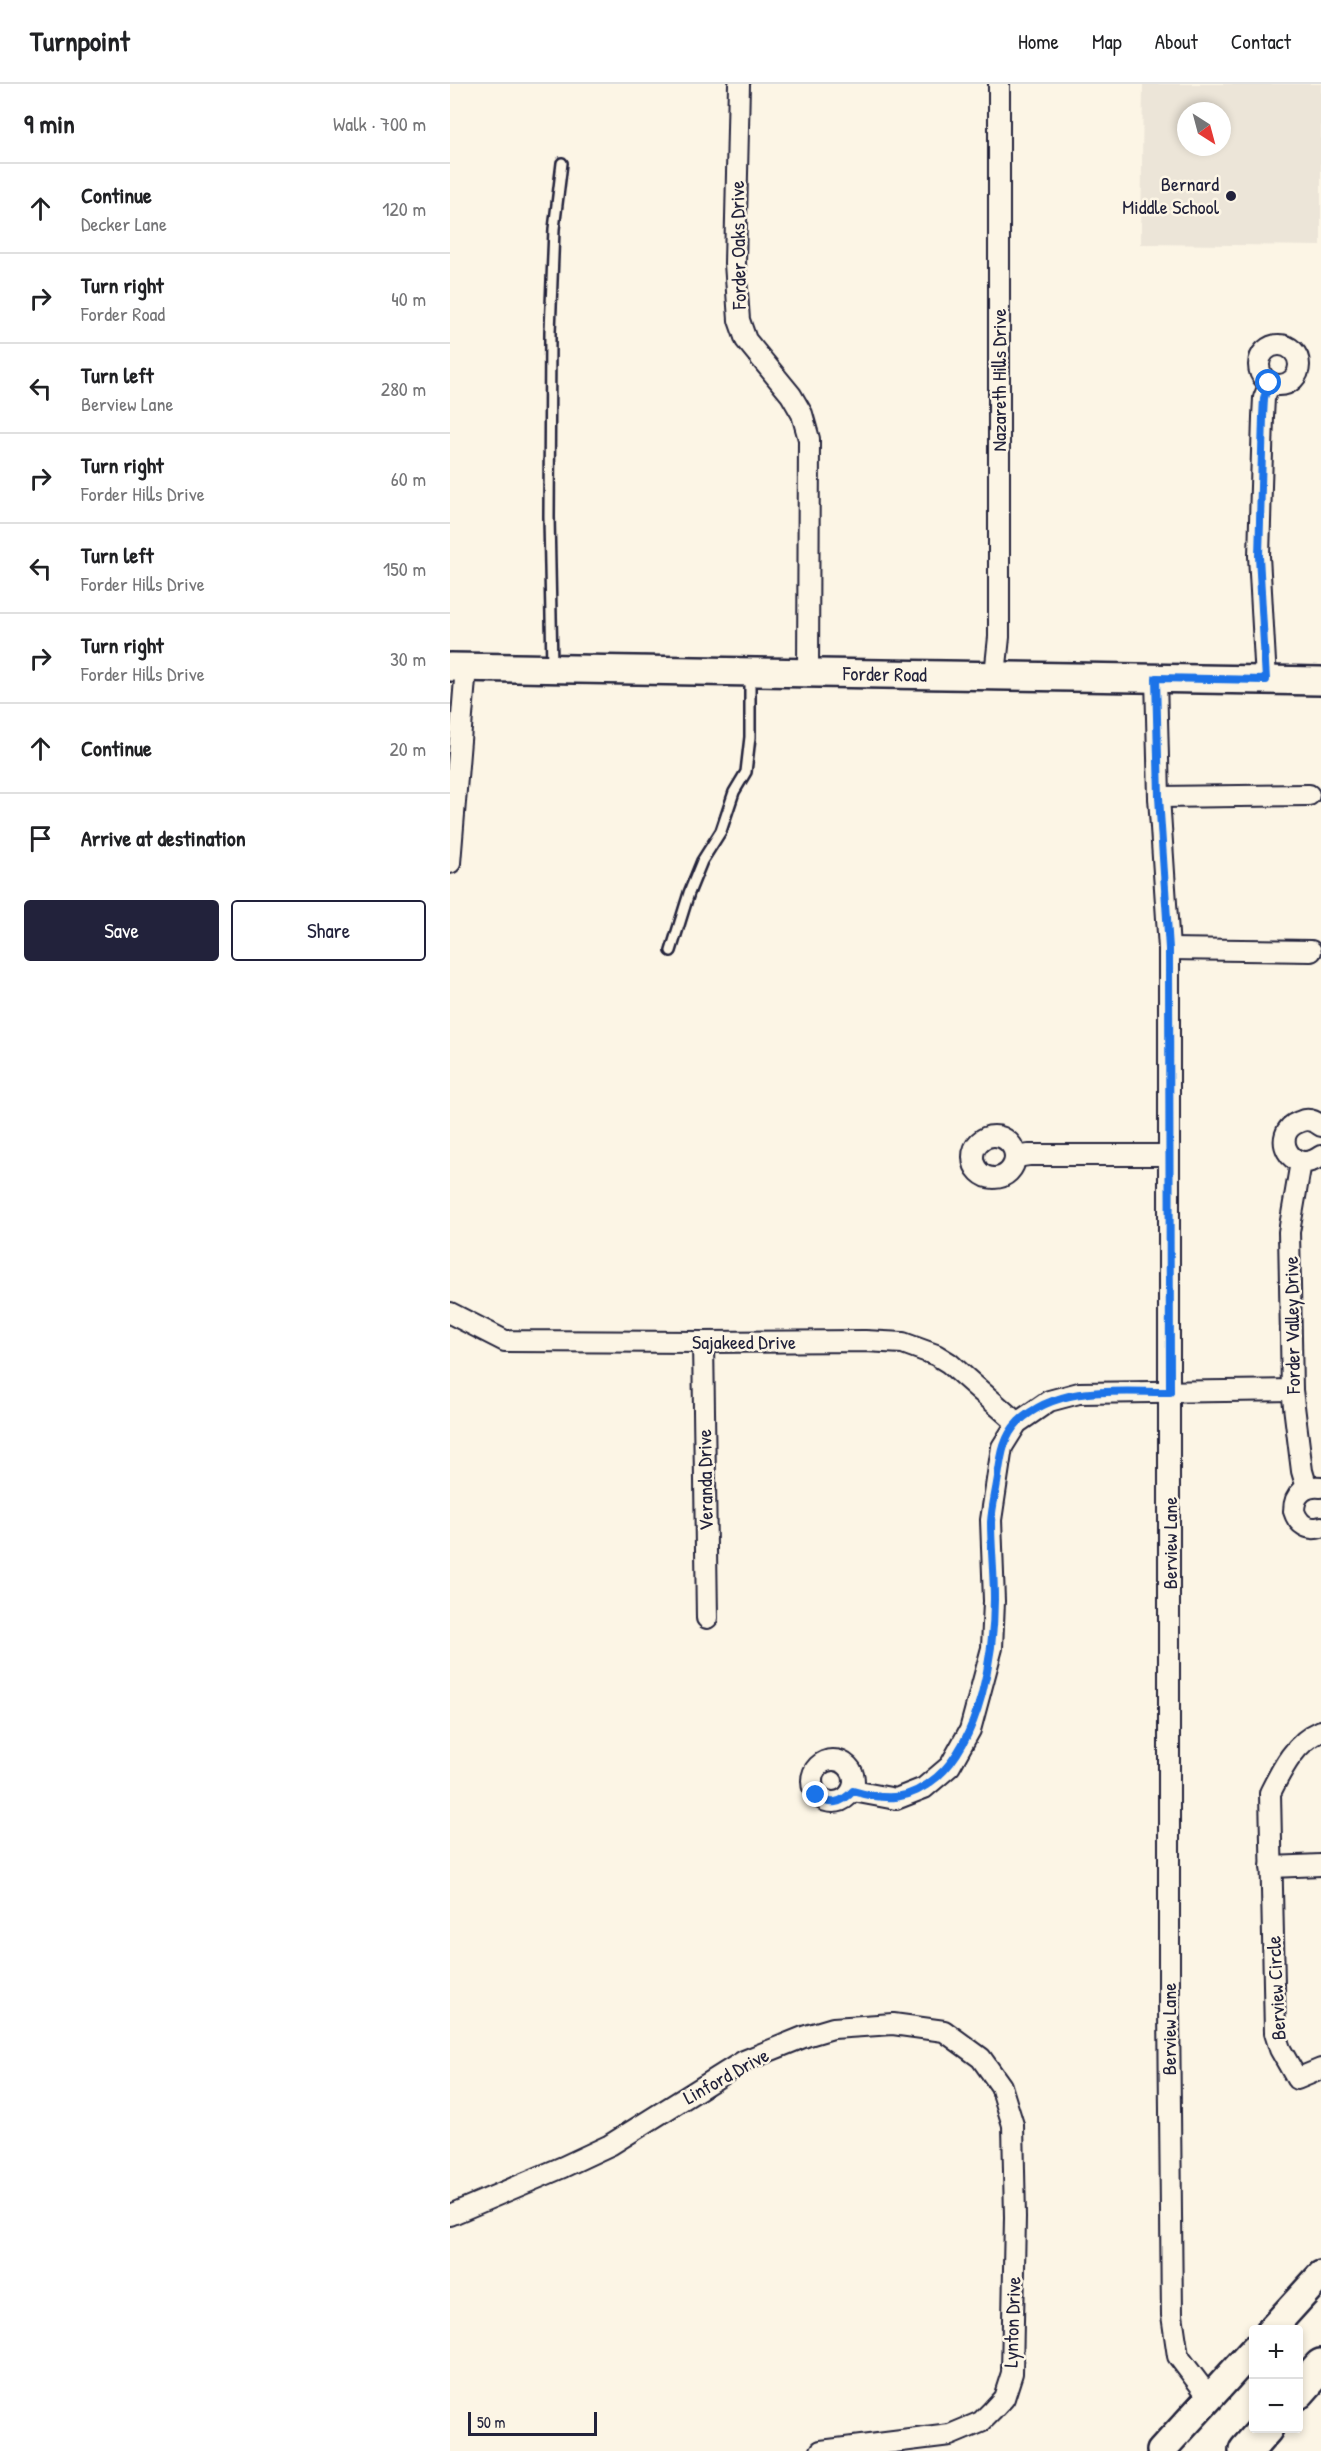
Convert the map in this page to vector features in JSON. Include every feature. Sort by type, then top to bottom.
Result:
[{"type":"highway","points":[[1303,2387],[1321,2366]]},
{"type":"highway","points":[[1246,2451],[1262,2433]]},
{"type":"main road","name":"Forder Road","points":[[458,667],[1321,681]]},
{"type":"main road","points":[[1276,2325],[1321,2275]]},
{"type":"main road","points":[[1161,2451],[1249,2354]]},
{"type":"street","name":"Forder Oaks Drive","points":[[739,84],[735,263],[739,320],[746,340],[791,395],[802,414],[809,439],[808,673]]},
{"type":"street","name":"Nazareth Hills Drive","points":[[995,675],[999,637],[999,84]]},
{"type":"street","points":[[1266,680],[1259,556],[1264,398],[1270,383]]},
{"type":"street","points":[[450,863],[458,667]]},
{"type":"street","name":"Berview Lane","points":[[1156,678],[1159,797],[1169,949],[1169,2009],[1172,2314],[1178,2356],[1209,2397]]},
{"type":"street","points":[[1159,797],[1309,795]]},
{"type":"street","points":[[1169,949],[1311,951]]},
{"type":"street","points":[[1321,1126],[1312,1120],[1303,1120],[1294,1124],[1287,1132],[1284,1144],[1293,1159],[1301,1162],[1308,1163],[1321,1156]]},
{"type":"street","points":[[1016,1157],[1029,1155],[1169,1155]]},
{"type":"street","name":"Forder Valley Drive","points":[[1301,1162],[1289,1232],[1292,1390],[1302,1471],[1314,1487]]},
{"type":"street","name":"Sajakeed Drive","points":[[450,1313],[506,1341],[866,1341],[903,1343],[936,1355],[949,1363],[1017,1423]]},
{"type":"street","name":"Veranda Drive","points":[[703,1342],[707,1618]]},
{"type":"street","points":[[853,1791],[896,1799],[924,1788],[950,1766],[970,1730],[992,1648],[994,1601],[991,1520],[1000,1457],[1002,1447],[1017,1423],[1049,1401],[1079,1393],[1292,1390]]},
{"type":"street","points":[[1314,1487],[1296,1498],[1295,1516],[1306,1527],[1321,1527]]},
{"type":"street","name":"Berview Circle","points":[[1321,1731],[1310,1736],[1285,1763],[1270,1793],[1275,2033],[1280,2049],[1297,2079],[1321,2069]]},
{"type":"street","points":[[1271,1867],[1321,1864]]},
{"type":"street","name":"Linford Drive","points":[[450,2215],[610,2145],[744,2061],[833,2028],[893,2024],[944,2031],[981,2058],[1001,2086]]},
{"type":"street","name":"Lynton Drive","points":[[821,2451],[950,2435],[981,2422],[1004,2398],[1012,2373],[1015,2161],[1013,2126],[1001,2086]]},
{"type":"lane","points":[[552,669],[549,517],[550,332],[554,229],[562,163]]},
{"type":"lane","points":[[671,951],[689,893],[702,861],[721,831],[734,792],[746,772],[750,736],[750,672]]},
{"type":"shaded area","name":"Bernard Middle School","points":[[1143,84],[1321,84],[1321,246],[1141,244]]},
{"type":"place","name":"Bernard Middle School","points":[[1231,196]]},
{"type":"route","points":[[816,1795],[824,1801],[836,1803],[847,1798],[853,1791],[896,1799],[924,1788],[950,1766],[970,1730],[992,1648],[994,1601],[991,1520],[1002,1447],[1017,1423],[1049,1401],[1079,1393],[1170,1392],[1169,949],[1159,797],[1156,678],[1266,680],[1259,556],[1264,398],[1269,383]]}]
